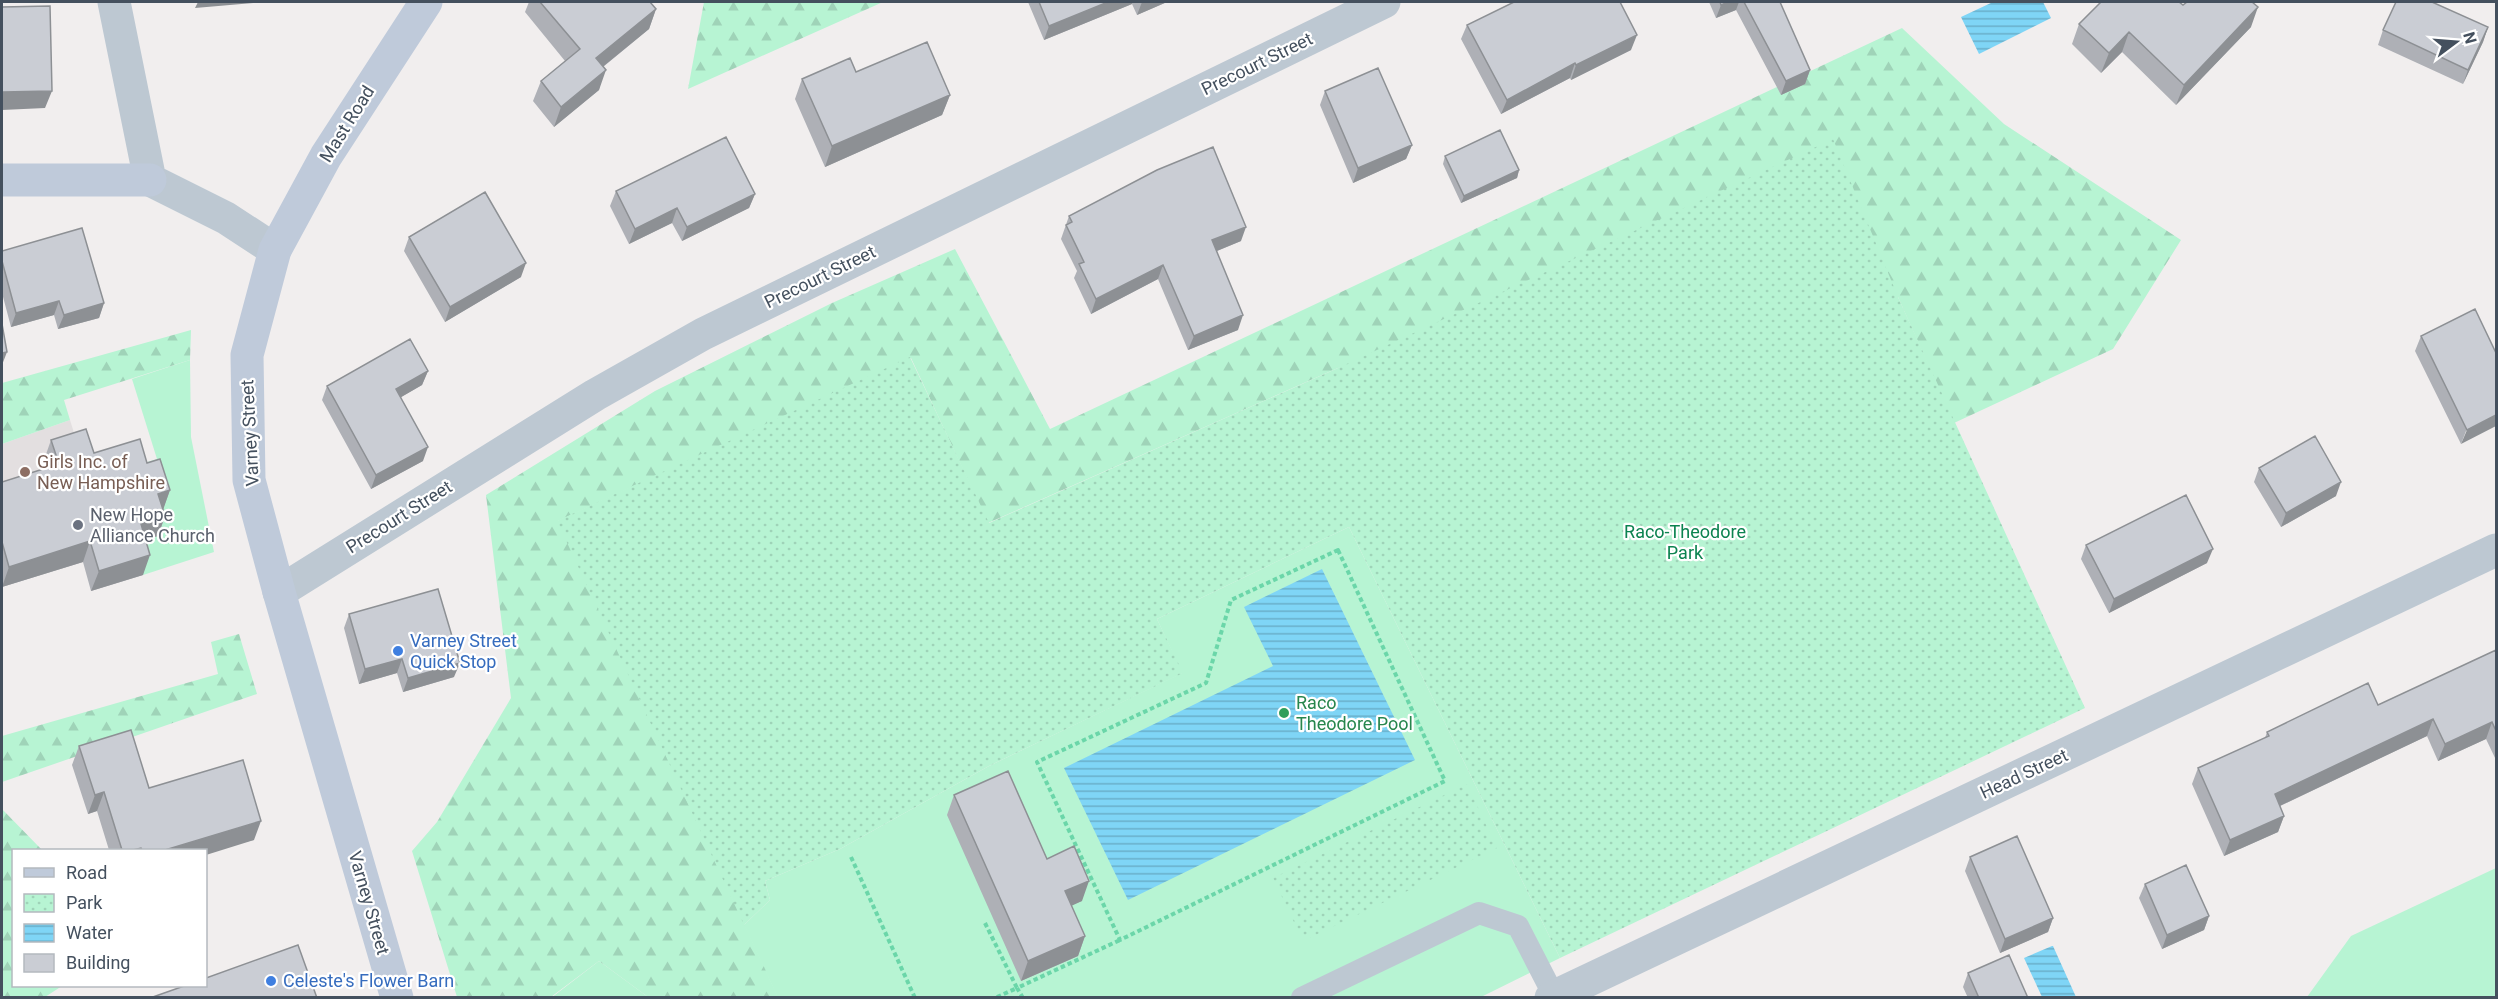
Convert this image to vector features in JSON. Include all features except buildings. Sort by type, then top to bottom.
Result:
[{"type":"main road","name":"Mast Road","points":[[275,250],[326,156],[426,2]]},
{"type":"main road","points":[[2,180],[150,180]]},
{"type":"main road","name":"Varney Street","points":[[275,250],[247,354],[249,480],[279,592],[397,998]]},
{"type":"street","points":[[114,2],[150,180],[226,218],[275,250]]},
{"type":"street","name":"Precourt Street","points":[[279,592],[595,395],[703,334],[1384,2]]},
{"type":"street","name":"Head Street","points":[[1552,997],[2496,550]]},
{"type":"lane","points":[[1302,998],[1479,913],[1518,926],[1552,997]]},
{"type":"path","points":[[995,998],[1120,940],[1445,781],[1338,550],[1231,600],[1206,683],[1037,762],[1120,940]]},
{"type":"path","points":[[851,857],[915,998]]},
{"type":"path","points":[[985,923],[1023,998]]},
{"type":"shaded area","name":"Girls Inc. of New Hampshire","points":[[70,420],[79,449],[52,484],[2,500],[2,444]]},
{"type":"green space","points":[[704,2],[883,2],[688,89]]},
{"type":"green space","points":[[1902,28],[2004,124],[2181,240],[2113,349],[1954,423],[1898,297],[1338,368],[988,523],[911,358],[558,521],[778,997],[648,997],[599,961],[551,997],[457,997],[412,851],[437,822],[511,698],[486,495],[655,391],[832,303],[955,249],[1050,429]]},
{"type":"green space","name":"Raco-Theodore Park","points":[[1833,139],[1898,297],[2085,708],[1560,958],[1349,527],[1157,619],[1183,673],[989,766],[840,849],[765,881],[770,900],[744,925],[557,521],[910,357],[989,523],[1338,368]]},
{"type":"green space","points":[[191,330],[190,360],[64,400],[70,420],[2,444],[2,383]]},
{"type":"green space","points":[[190,360],[191,437],[214,552],[143,575],[133,544],[135,466],[157,459],[132,379]]},
{"type":"green space","points":[[1349,527],[1560,958],[1481,997],[778,998],[744,925],[770,900],[765,881],[840,849],[989,766],[1182,673],[1157,619]]},
{"type":"green space","points":[[239,634],[257,694],[2,782],[2,736],[218,674],[211,642]]},
{"type":"green space","points":[[1467,784],[1497,848],[1303,941],[1273,878]]},
{"type":"green space","points":[[2,809],[41,849],[12,849],[12,987],[60,987],[45,997],[2,997]]},
{"type":"green space","points":[[2496,868],[2496,997],[2307,997],[2351,936]]},
{"type":"green space","points":[[599,961],[648,997],[551,998]]},
{"type":"water","points":[[1993,2],[2043,2],[2051,18],[1979,54],[1961,17]]},
{"type":"water","name":"Raco Theodore Pool","points":[[1322,569],[1415,760],[1128,900],[1064,768],[1273,666],[1244,607]]},
{"type":"water","points":[[2053,946],[2076,997],[2042,997],[2024,958]]},
{"type":"place","name":"Girls Inc. of New Hampshire","points":[[25,472]]},
{"type":"place","name":"New Hope Alliance Church","points":[[78,525]]},
{"type":"place","name":"Varney Street Quick Stop","points":[[398,651]]},
{"type":"place","name":"Raco Theodore Pool","points":[[1284,713]]},
{"type":"place","name":"Celeste's Flower Barn","points":[[271,981]]}]
